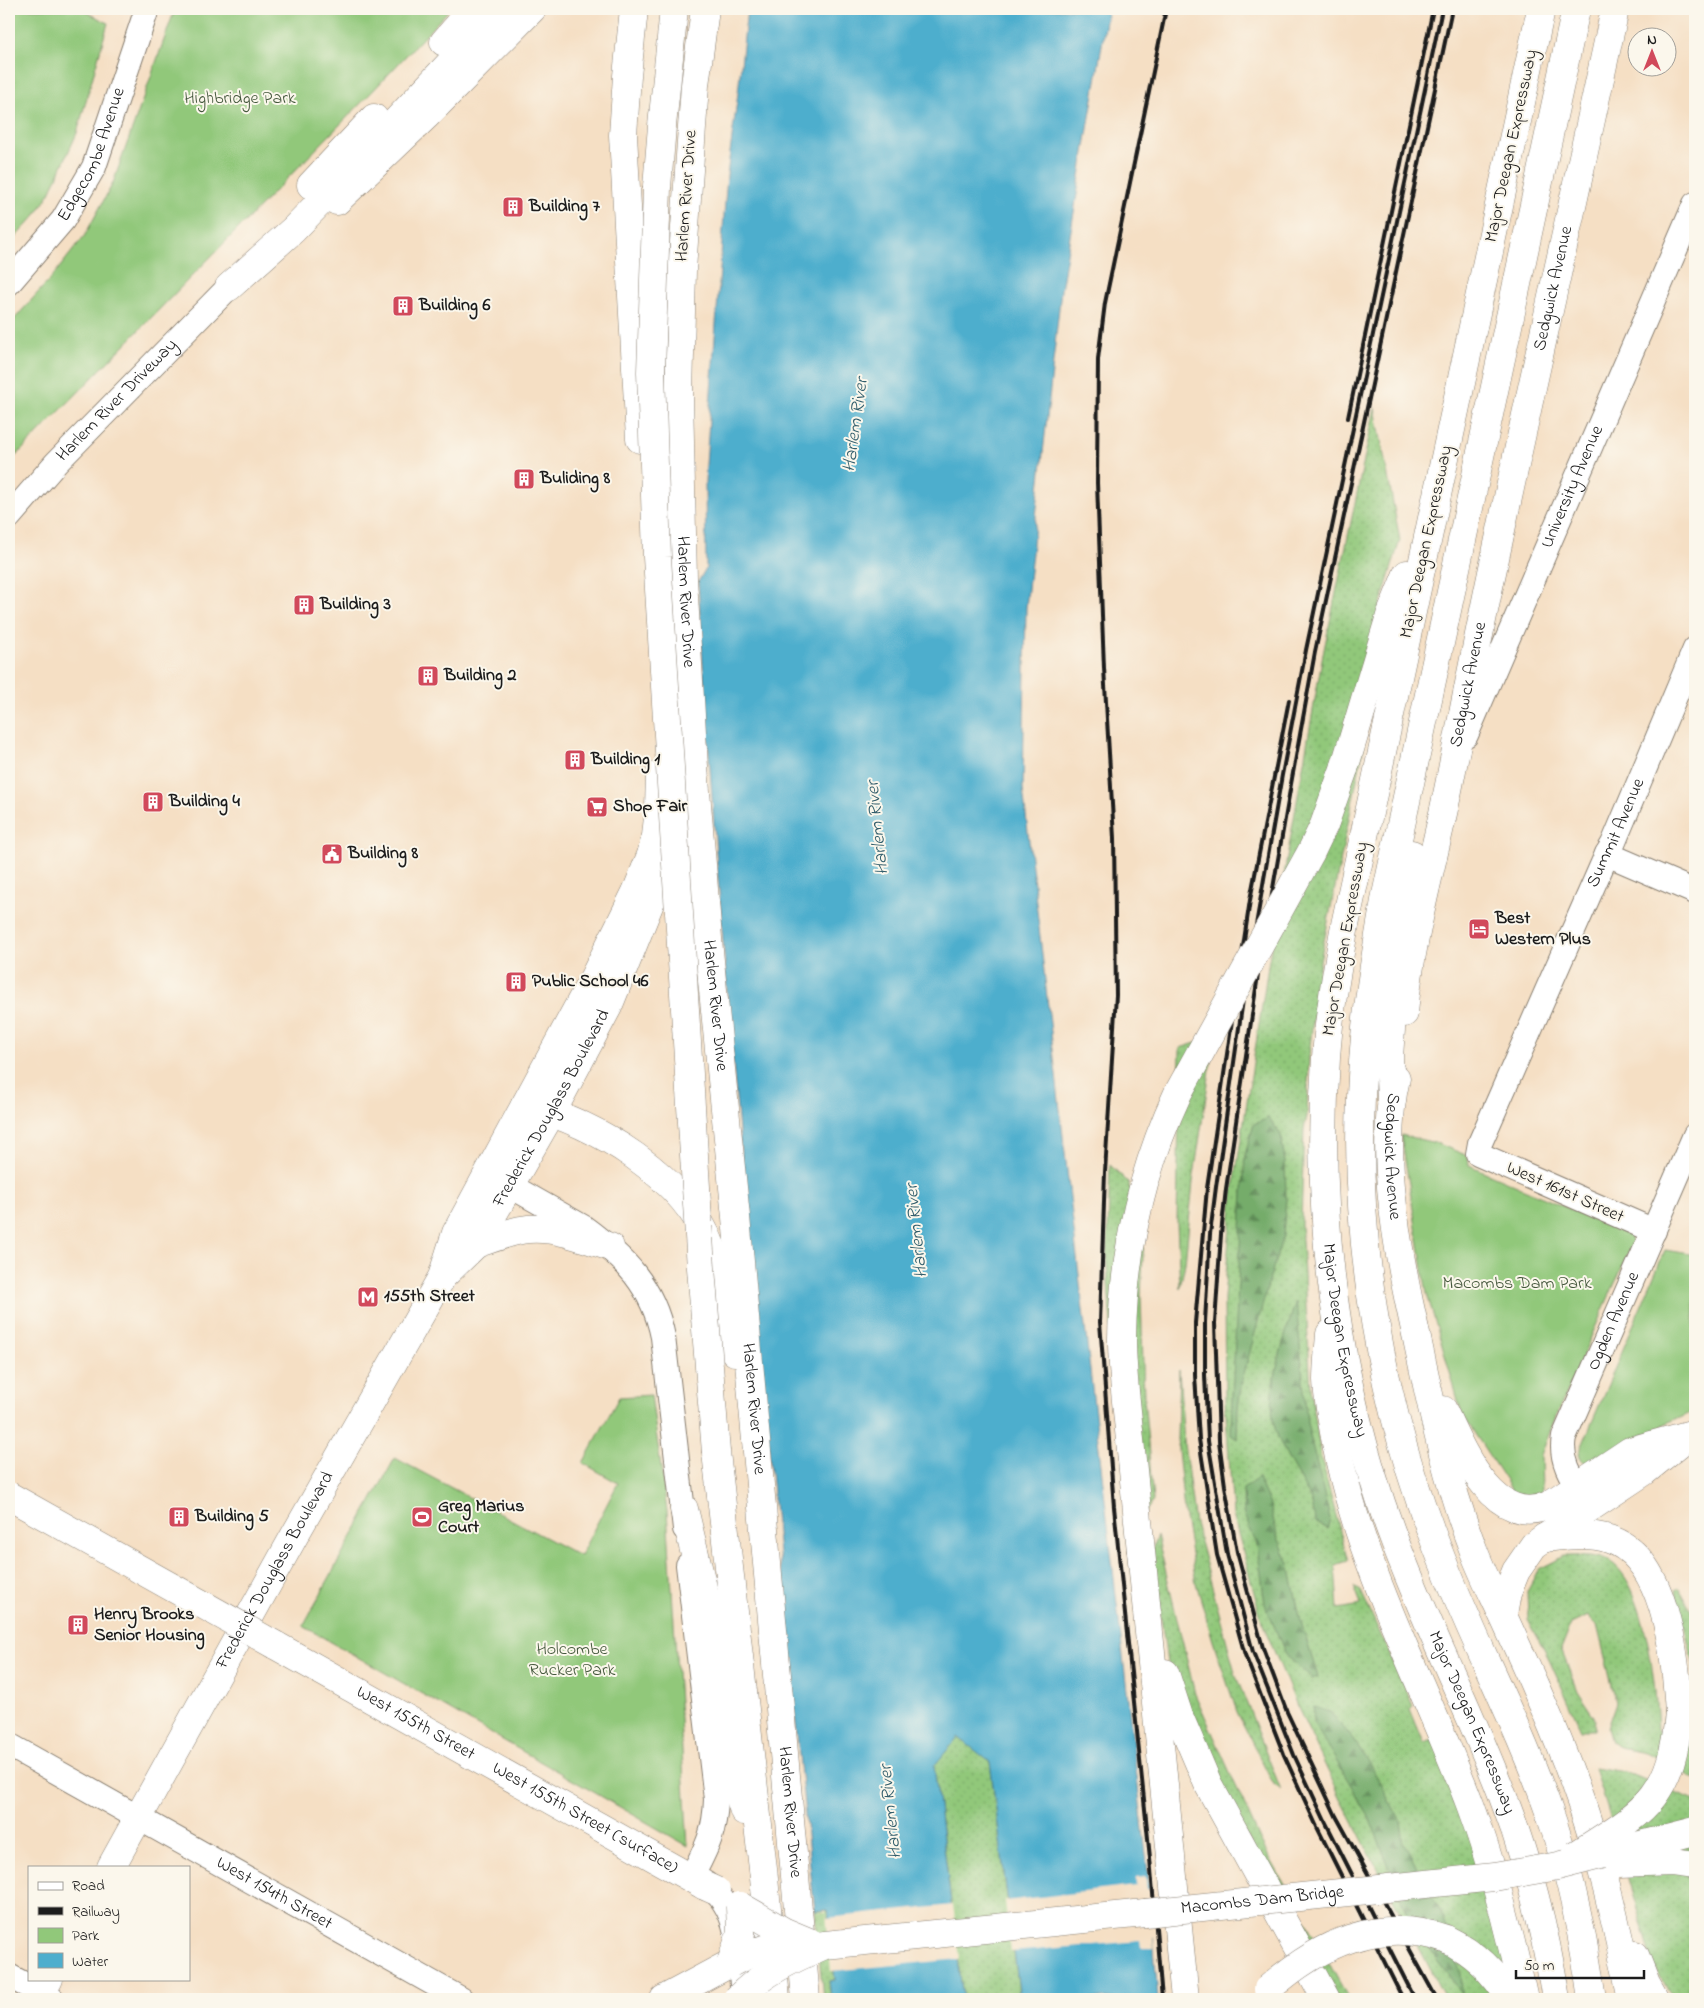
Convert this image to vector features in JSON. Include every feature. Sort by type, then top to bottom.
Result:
[{"type":"main road","points":[[229,287],[280,217],[424,65],[473,9]]},
{"type":"main road","points":[[229,287],[293,230],[501,9]]},
{"type":"main road","points":[[229,287],[298,238],[426,116],[532,9]]},
{"type":"main road","name":"Harlem River Drive","points":[[634,9],[624,106],[624,164],[660,779],[658,823],[644,894]]},
{"type":"main road","name":"Harlem River Drive","points":[[674,9],[662,126],[654,251],[652,372],[657,557],[700,1268],[716,1452],[776,1999]]},
{"type":"main road","name":"Harlem River Drive","points":[[704,9],[690,148],[680,342],[681,520],[694,767],[710,960],[736,1217],[806,1999]]},
{"type":"main road","name":"Major Deegan Expressway","points":[[1541,9],[1350,900],[1334,988],[1326,1056],[1324,1142],[1328,1237],[1333,1288],[1352,1398],[1382,1502],[1416,1593],[1490,1764],[1514,1827],[1544,1933],[1556,1999]]},
{"type":"main road","name":"Major Deegan Expressway","points":[[1576,9],[1384,905],[1364,1048],[1361,1104],[1361,1179],[1364,1233],[1371,1296],[1388,1387],[1412,1478],[1443,1564],[1531,1764],[1554,1825],[1578,1918],[1592,1999]]},
{"type":"main road","name":"Sedgwick Avenue","points":[[1424,1365],[1406,1285],[1396,1225],[1391,1170],[1391,1100],[1400,1059],[1408,980],[1416,936],[1477,641],[1615,9]]},
{"type":"main road","points":[[1184,1999],[1123,1358],[1125,1285],[1134,1224],[1147,1170],[1166,1118],[1192,1066],[1311,852],[1324,825],[1344,769],[1390,616],[1436,501]]},
{"type":"main road","points":[[1391,1100],[1388,1057],[1394,974],[1411,867],[1424,718]]},
{"type":"main road","points":[[644,894],[666,860],[694,767]]},
{"type":"main road","name":"Frederick Douglass Boulevard","points":[[112,1866],[302,1523],[442,1277],[456,1233],[552,1112],[571,1049],[612,968],[644,894]]},
{"type":"main road","name":"Frederick Douglass Boulevard","points":[[442,1277],[476,1244],[525,1105],[571,1049]]},
{"type":"main road","points":[[525,1105],[552,1112],[587,1128],[632,1155],[681,1197],[712,1248],[720,1280],[725,1319],[753,1414]]},
{"type":"main road","points":[[476,1244],[512,1232],[533,1229],[567,1233],[610,1247]]},
{"type":"main road","points":[[1333,1288],[1327,1379],[1342,1469],[1351,1505],[1371,1568],[1436,1719],[1471,1808],[1494,1877],[1511,1938],[1524,1999]]},
{"type":"main road","points":[[1424,1365],[1462,1448],[1481,1478],[1500,1502],[1518,1509],[1538,1509],[1584,1496]]},
{"type":"main road","points":[[1424,1365],[1433,1420],[1454,1494],[1475,1554],[1542,1703],[1590,1828],[1613,1909],[1632,1999]]},
{"type":"main road","points":[[1503,1615],[1507,1593],[1516,1571],[1527,1553],[1630,1451],[1692,1434]]},
{"type":"main road","name":"West 155th Street","points":[[9,1494],[740,1906],[771,1938]]},
{"type":"main road","points":[[684,1509],[705,1596],[730,1766],[764,1878]]},
{"type":"main road","points":[[1542,1539],[1577,1535],[1608,1539],[1628,1548],[1636,1556],[1652,1581],[1662,1608],[1673,1657],[1679,1712],[1673,1756],[1662,1784],[1652,1798],[1634,1817],[1558,1866]]},
{"type":"main road","points":[[1147,1606],[1172,1699],[1196,1760],[1220,1808],[1326,1999]]},
{"type":"main road","name":"Macombs Dam Bridge","points":[[825,1945],[1494,1877],[1558,1866],[1695,1831]]},
{"type":"main road","points":[[1558,1866],[1660,1862],[1695,1865]]},
{"type":"main road","points":[[723,1985],[741,1933],[740,1906]]},
{"type":"main road","points":[[1613,1909],[1655,1999]]},
{"type":"main road","points":[[1260,1999],[1283,1976],[1317,1952],[1351,1938],[1391,1930],[1427,1932],[1461,1946],[1475,1957],[1498,1981],[1510,1999]]},
{"type":"main road","points":[[723,1985],[771,1938]]},
{"type":"main road","points":[[723,1985],[771,1938]]},
{"type":"main road","points":[[771,1938],[789,1944],[825,1945]]},
{"type":"main road","points":[[664,1999],[760,1978],[776,1968],[825,1945]]},
{"type":"street","name":"Edgecombe Avenue","points":[[9,283],[63,220],[94,166],[142,11]]},
{"type":"street","name":"University Avenue","points":[[1452,769],[1695,204]]},
{"type":"street","name":"Harlem River Driveway","points":[[9,517],[56,464],[229,287]]},
{"type":"street","name":"Summit Avenue","points":[[1478,1154],[1484,1135],[1616,835],[1695,649]]},
{"type":"street","points":[[1607,854],[1695,892]]},
{"type":"street","name":"Ogden Avenue","points":[[1584,1496],[1569,1472],[1563,1456],[1564,1437],[1695,1135]]},
{"type":"street","name":"West 161st Street","points":[[1478,1154],[1654,1232]]},
{"type":"street","points":[[499,1180],[583,1227],[610,1247],[632,1270],[647,1290],[661,1327],[684,1509],[691,1596],[716,1799],[714,1827],[704,1854],[692,1876]]},
{"type":"street","name":"West 155th Street (surface)","points":[[9,1494],[707,1884],[721,1898],[732,1917],[736,1929],[743,1999]]},
{"type":"street","name":"West 154th Street","points":[[9,1746],[461,1999]]},
{"type":"street","points":[[9,1976],[45,1993]]},
{"type":"green space","points":[[9,9],[81,9],[108,23],[77,133],[50,193],[35,216],[9,244]]},
{"type":"green space","name":"Highbridge Park","points":[[175,9],[450,9],[369,95],[9,463],[9,325],[52,277],[85,235],[113,183]]},
{"type":"green space","points":[[1375,408],[1400,540],[1363,662],[1363,750],[1320,961],[1309,1055],[1307,1116],[1304,1129],[1301,1225],[1311,1388],[1321,1458],[1348,1561],[1335,1565],[1338,1609],[1361,1605],[1354,1587],[1361,1591],[1413,1706],[1410,1709],[1424,1743],[1455,1731],[1529,1999],[1446,1999],[1344,1805],[1297,1706],[1262,1622],[1233,1515],[1225,1401],[1224,1298],[1233,1191],[1269,960],[1322,659]]},
{"type":"green space","points":[[1215,1037],[1193,1182],[1185,1263],[1180,1288],[1177,1223],[1180,1048]]},
{"type":"green space","points":[[1269,1118],[1281,1135],[1285,1162],[1286,1199],[1283,1236],[1242,1381],[1238,1408],[1237,1439],[1231,1435],[1232,1396],[1245,1155],[1254,1124]]},
{"type":"green space","name":"Macombs Dam Park","points":[[1401,1135],[1436,1143],[1468,1156],[1469,1165],[1631,1236],[1630,1249],[1556,1416],[1541,1455],[1542,1491],[1533,1500],[1517,1498],[1462,1414],[1427,1294]]},
{"type":"green space","points":[[1110,1165],[1128,1182],[1144,1236],[1141,1296],[1144,1397],[1153,1501],[1144,1514],[1115,1386],[1107,1267]]},
{"type":"green space","name":"Macombs Dam Park","points":[[1665,1250],[1695,1255],[1695,1411],[1637,1438],[1593,1465],[1588,1464],[1582,1460],[1579,1453]]},
{"type":"green space","points":[[1296,1301],[1307,1423],[1330,1519],[1327,1529],[1315,1522],[1310,1499],[1282,1446],[1275,1428],[1273,1414],[1274,1381]]},
{"type":"green space","points":[[1179,1370],[1184,1444],[1195,1523],[1236,1676],[1281,1790],[1272,1782],[1237,1712],[1196,1583],[1184,1512],[1177,1439]]},
{"type":"green space","name":"Holcombe Rucker Park","points":[[651,1395],[667,1511],[688,1846],[303,1626],[395,1458],[580,1556],[618,1483],[583,1463],[619,1397]]},
{"type":"green space","points":[[1258,1478],[1270,1505],[1277,1535],[1289,1564],[1301,1622],[1318,1677],[1312,1679],[1286,1655],[1265,1604],[1257,1545],[1244,1515],[1243,1489]]},
{"type":"green space","points":[[1157,1535],[1195,1694],[1261,1842],[1349,1999],[1337,1999],[1216,1782],[1167,1663],[1152,1550]]},
{"type":"green space","points":[[1565,1556],[1592,1556],[1607,1560],[1621,1571],[1632,1589],[1647,1638],[1652,1664],[1658,1731],[1695,1732],[1695,1779],[1645,1752],[1620,1747],[1611,1742],[1607,1728],[1616,1702],[1597,1625],[1588,1616],[1571,1624],[1561,1649],[1577,1691],[1595,1718],[1594,1730],[1581,1730],[1550,1661],[1528,1619],[1527,1592],[1539,1569]]},
{"type":"green space","points":[[1679,1588],[1695,1616],[1695,1692],[1693,1661],[1675,1590]]},
{"type":"green space","points":[[1314,1707],[1330,1712],[1354,1740],[1371,1766],[1401,1822],[1404,1843],[1441,1913],[1461,1973],[1462,1993],[1438,1962],[1408,1914],[1368,1814],[1313,1722]]},
{"type":"green space","points":[[958,1736],[990,1762],[1020,1999],[963,1999],[934,1766]]},
{"type":"green space","points":[[1594,1767],[1625,1772],[1695,1801],[1695,1999],[1677,1999],[1666,1987],[1655,1968]]},
{"type":"green space","points":[[828,1909],[835,1980],[829,1981],[831,1999],[823,1999],[815,1911]]},
{"type":"water","name":"Harlem River","points":[[747,9],[1108,9],[1061,290],[1026,607],[1023,789],[1148,1873],[1158,1999],[1020,1999],[990,1762],[958,1737],[934,1766],[963,1999],[831,1999],[829,1981],[835,1980],[828,1910],[815,1911],[748,1234],[720,908],[698,582],[706,568],[705,481],[710,405],[727,175]]},
{"type":"pier","points":[[1146,1877],[1147,1889],[1152,1889],[1157,1936],[1153,1937],[1154,1948],[1141,1948],[1140,1941],[1011,1952],[1005,1901],[1136,1886],[1136,1878]]},
{"type":"pier","points":[[953,1905],[960,1959],[831,1971],[826,1912],[814,1913],[826,1911],[827,1918]]},
{"type":"railway","points":[[1162,1999],[1150,1858],[1114,1507],[1100,1322],[1105,1172],[1116,995],[1114,838],[1104,668],[1097,483],[1098,359],[1105,303],[1166,9]]},
{"type":"railway","points":[[1348,418],[1433,9]]},
{"type":"railway","points":[[1415,1999],[1325,1821],[1294,1755],[1253,1652],[1227,1554],[1208,1441],[1205,1322],[1210,1234],[1216,1187],[1243,1000],[1282,775],[1306,650],[1442,9]]},
{"type":"railway","points":[[1437,1999],[1336,1816],[1287,1712],[1263,1648],[1237,1552],[1225,1486],[1219,1441],[1215,1323],[1226,1189],[1258,975],[1291,784],[1315,652],[1452,9]]},
{"type":"railway","points":[[1289,700],[1250,900],[1207,1188],[1195,1323],[1195,1375],[1199,1439],[1217,1555],[1245,1655],[1284,1755],[1317,1827],[1403,1999]]},
{"type":"place","name":"Building 7","points":[[513,207]]},
{"type":"place","name":"Building 6","points":[[403,306]]},
{"type":"place","name":"Buliding 8","points":[[524,479]]},
{"type":"place","name":"Building 3","points":[[304,605]]},
{"type":"place","name":"Building 2","points":[[428,676]]},
{"type":"place","name":"Building 1","points":[[575,760]]},
{"type":"place","name":"Building 4","points":[[153,802]]},
{"type":"place","name":"Shop Fair","points":[[597,807]]},
{"type":"place","name":"Building 8","points":[[332,854]]},
{"type":"place","name":"Best Western Plus","points":[[1479,929]]},
{"type":"place","name":"Public School 46","points":[[516,982]]},
{"type":"place","name":"155th Street","points":[[368,1297]]},
{"type":"place","name":"Building 5","points":[[179,1517]]},
{"type":"place","name":"Greg Marius Court","points":[[422,1517]]},
{"type":"place","name":"Henry Brooks Senior Housing","points":[[78,1625]]}]
